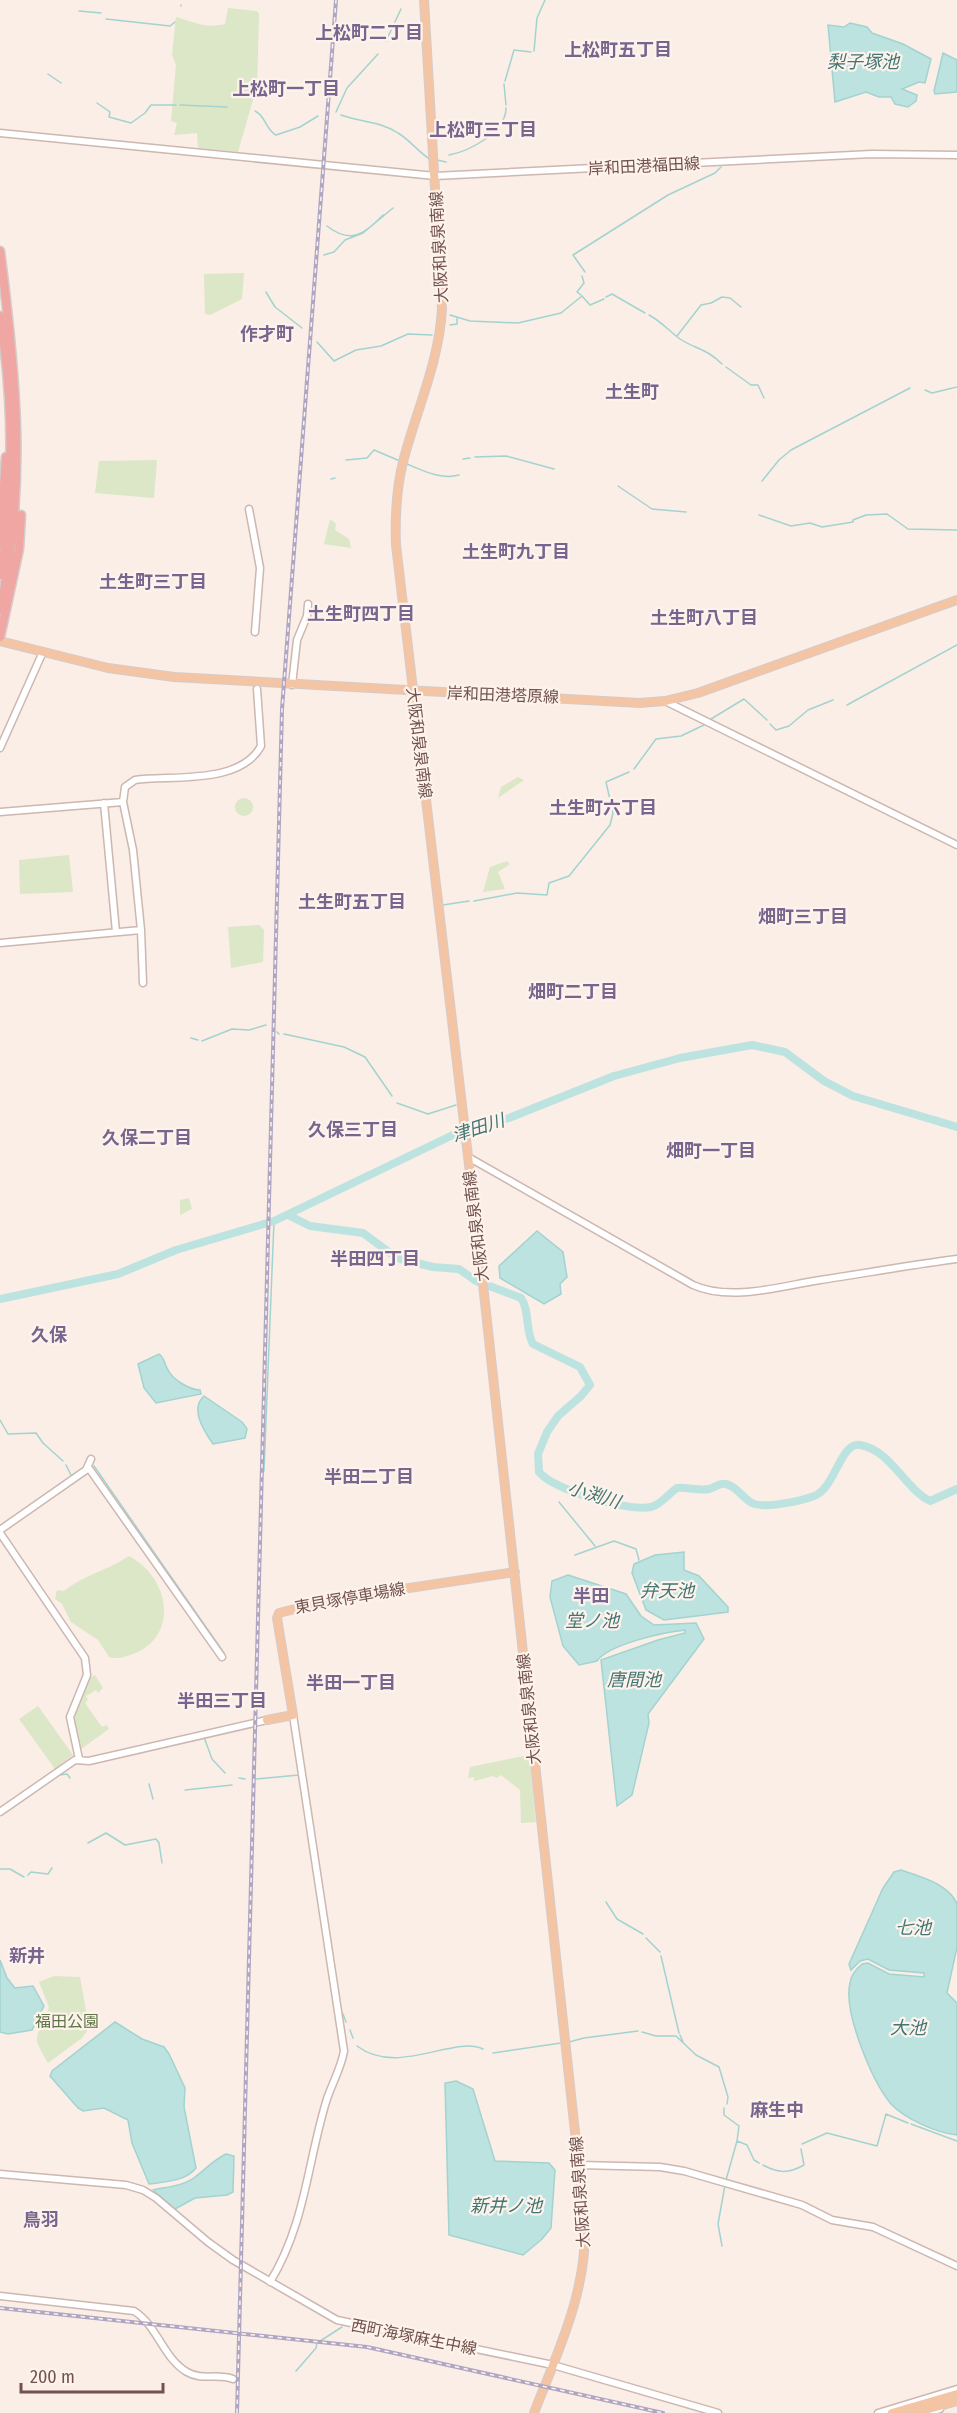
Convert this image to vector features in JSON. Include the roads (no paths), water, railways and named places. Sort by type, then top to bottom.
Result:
[{"type":"highway","points":[[0,251],[18,472],[14,526],[0,610]]},
{"type":"highway","points":[[0,316],[7,341],[16,351],[21,395],[22,489],[19,549],[0,639]]},
{"type":"highway","points":[[0,544],[6,450],[1,352],[7,341]]},
{"type":"highway","points":[[0,582],[11,489],[14,406]]},
{"type":"main road","name":"大阪和泉泉南線","points":[[424,0],[443,289],[441,328],[430,376],[404,460],[396,514],[399,576],[482,1275],[585,2224],[584,2263],[576,2302],[534,2413]]},
{"type":"main road","name":"岸和田港塔原線","points":[[0,639],[42,654],[145,674],[292,685],[626,703],[664,701],[698,693],[957,600]]},
{"type":"main road","name":"東貝塚停車場線","points":[[293,1715],[277,1618],[279,1612],[330,1600],[515,1572]]},
{"type":"main road","points":[[267,1720],[293,1715]]},
{"type":"main road","points":[[892,2413],[957,2392]]},
{"type":"main road","points":[[914,2413],[957,2402]]},
{"type":"street","name":"岸和田港福田線","points":[[0,133],[435,176],[872,154],[957,155]]},
{"type":"street","points":[[249,509],[260,568],[255,632]]},
{"type":"street","points":[[292,685],[297,640],[307,616],[308,604]]},
{"type":"street","points":[[0,748],[42,654]]},
{"type":"street","points":[[143,983],[141,930],[133,850],[123,802],[125,787],[130,781],[159,777],[226,774],[260,750],[257,688]]},
{"type":"street","points":[[664,701],[957,846]]},
{"type":"street","points":[[0,812],[123,802]]},
{"type":"street","points":[[104,803],[116,932]]},
{"type":"street","points":[[0,943],[141,930]]},
{"type":"street","points":[[468,1157],[693,1286],[711,1291],[736,1292],[776,1287],[957,1259]]},
{"type":"street","points":[[78,1759],[70,1717],[87,1675],[86,1658],[0,1532],[88,1467],[91,1459]]},
{"type":"street","points":[[88,1467],[222,1657]]},
{"type":"street","points":[[270,2282],[295,2234],[326,2100],[338,2074],[344,2051],[293,1715]]},
{"type":"street","points":[[0,1812],[78,1759],[89,1761],[267,1720]]},
{"type":"street","points":[[579,2165],[660,2167],[684,2171],[802,2205],[832,2220],[873,2228],[957,2266]]},
{"type":"street","name":"西町海塚麻生中線","points":[[0,2174],[115,2184],[143,2190],[215,2248],[325,2314],[349,2325],[553,2365],[718,2413]]},
{"type":"street","points":[[0,2296],[134,2311],[142,2316],[167,2354],[183,2370],[201,2378],[233,2379]]},
{"type":"street","points":[[878,2413],[957,2392]]},
{"type":"street","points":[[928,2413],[957,2402]]},
{"type":"water","name":"梨子塚池","points":[[850,23],[867,27],[872,33],[903,44],[931,59],[925,83],[919,82],[902,89],[917,95],[916,101],[908,107],[895,104],[891,97],[879,97],[866,92],[835,102],[828,25],[844,27]]},
{"type":"water","points":[[943,53],[957,60],[957,92],[935,94],[934,91]]},
{"type":"water","points":[[537,1231],[563,1252],[567,1277],[560,1284],[561,1294],[544,1304],[500,1278],[499,1266]]},
{"type":"water","points":[[159,1354],[170,1374],[187,1386],[200,1390],[201,1394],[156,1403],[144,1388],[138,1364]]},
{"type":"water","points":[[204,1396],[242,1422],[247,1429],[245,1438],[213,1444],[198,1414],[200,1401]]},
{"type":"water","name":"弁天池","points":[[684,1552],[684,1570],[699,1576],[728,1607],[728,1612],[664,1620],[646,1610],[632,1573],[634,1564],[655,1555]]},
{"type":"water","points":[[568,1575],[626,1594],[641,1616],[654,1625],[696,1623],[704,1639],[648,1714],[649,1723],[632,1795],[617,1806],[601,1660],[685,1633],[685,1630],[664,1633],[625,1644],[603,1655],[597,1661],[579,1665],[563,1646],[550,1597],[552,1581]]},
{"type":"water","name":"大池","points":[[901,1870],[941,1886],[957,1904],[957,1947],[947,1993],[957,2003],[957,2135],[922,2124],[904,2115],[891,2104],[868,2063],[851,2011],[849,1996],[851,1980],[854,1972],[862,1964],[868,1963],[889,1974],[924,1977],[924,1973],[889,1970],[868,1959],[860,1961],[851,1970],[849,1964],[883,1888],[894,1872]]},
{"type":"water","points":[[0,1960],[7,1978],[15,1988],[33,1986],[44,2006],[32,2030],[8,2034],[0,2032]]},
{"type":"water","points":[[115,2022],[142,2039],[164,2047],[185,2088],[184,2107],[196,2168],[187,2176],[149,2184],[132,2143],[128,2120],[104,2108],[83,2111],[50,2076],[52,2071]]},
{"type":"water","name":"新井ノ池","points":[[456,2081],[473,2089],[495,2161],[549,2163],[555,2170],[551,2228],[523,2255],[449,2235],[445,2083]]},
{"type":"water","points":[[226,2154],[234,2156],[233,2192],[227,2195],[195,2198],[175,2209],[153,2190],[191,2180]]},
{"type":"waterway","points":[[534,51],[537,18],[545,0]]},
{"type":"waterway","points":[[386,41],[401,9]]},
{"type":"waterway","points":[[79,11],[101,13]]},
{"type":"waterway","points":[[106,19],[170,26],[175,22]]},
{"type":"waterway","points":[[505,81],[514,50],[531,52]]},
{"type":"waterway","points":[[336,112],[347,88],[378,54]]},
{"type":"waterway","points":[[48,74],[61,83]]},
{"type":"waterway","points":[[504,84],[506,105]]},
{"type":"waterway","points":[[97,103],[110,112],[109,117],[131,123],[145,113],[151,105],[176,105]]},
{"type":"waterway","points":[[180,105],[227,107]]},
{"type":"waterway","points":[[449,155],[476,145],[494,132],[500,125],[506,108]]},
{"type":"waterway","points":[[255,111],[276,135],[300,127],[318,116]]},
{"type":"waterway","points":[[341,115],[391,129],[431,160]]},
{"type":"waterway","points":[[437,160],[446,162]]},
{"type":"waterway","points":[[585,272],[573,255],[668,195],[715,173],[721,167]]},
{"type":"waterway","points":[[324,255],[334,252],[345,240],[363,233],[393,208]]},
{"type":"waterway","points":[[327,226],[343,235],[356,235],[369,228],[383,215]]},
{"type":"waterway","points":[[581,295],[577,292],[584,283],[582,276]]},
{"type":"waterway","points":[[266,292],[275,307],[302,328]]},
{"type":"waterway","points":[[606,297],[612,294],[645,313]]},
{"type":"waterway","points":[[450,315],[470,321],[518,323],[561,313],[582,296],[590,305],[604,299]]},
{"type":"waterway","points":[[677,336],[701,305],[722,297],[730,298],[741,307]]},
{"type":"waterway","points":[[649,315],[680,339],[711,355],[722,364]]},
{"type":"waterway","points":[[450,325],[457,324],[457,318]]},
{"type":"waterway","points":[[317,342],[334,361],[356,350],[381,346],[408,334],[432,335]]},
{"type":"waterway","points":[[726,367],[751,385],[758,385],[764,398]]},
{"type":"waterway","points":[[925,390],[932,393],[957,387]]},
{"type":"waterway","points":[[762,481],[779,460],[791,450],[910,388]]},
{"type":"waterway","points":[[346,460],[367,458],[374,450],[400,461]]},
{"type":"waterway","points":[[475,457],[506,456],[554,469]]},
{"type":"waterway","points":[[463,459],[470,458]]},
{"type":"waterway","points":[[407,464],[439,476],[459,475]]},
{"type":"waterway","points":[[331,479],[335,478]]},
{"type":"waterway","points":[[618,486],[652,509],[686,512]]},
{"type":"waterway","points":[[759,515],[791,526],[810,523],[822,527],[853,522],[866,515],[887,514],[908,529],[957,530]]},
{"type":"waterway","points":[[847,705],[957,645]]},
{"type":"waterway","points":[[711,719],[744,699],[767,720]]},
{"type":"waterway","points":[[770,724],[776,730],[789,726],[808,710],[833,700]]},
{"type":"waterway","points":[[634,769],[656,739],[681,736],[704,725]]},
{"type":"waterway","points":[[474,901],[517,893],[547,895],[549,883],[569,876],[610,825],[613,813],[606,782],[629,772]]},
{"type":"waterway","points":[[443,905],[469,901]]},
{"type":"waterway","points":[[202,1041],[232,1029],[249,1030],[266,1025]]},
{"type":"waterway","points":[[284,1034],[344,1047],[365,1057],[392,1096]]},
{"type":"waterway","points":[[191,1038],[198,1040]]},
{"type":"waterway","name":"津田川","points":[[0,1299],[118,1274],[176,1250],[274,1221],[459,1132],[509,1118],[614,1076],[680,1058],[752,1045],[785,1052],[824,1081],[853,1096],[957,1127]]},
{"type":"waterway","points":[[397,1103],[428,1114],[456,1105]]},
{"type":"waterway","name":"小渕川","points":[[288,1215],[310,1226],[363,1233],[397,1258],[433,1267],[459,1269],[476,1281],[521,1298],[526,1309],[533,1344],[580,1367],[590,1385],[558,1416],[547,1432],[538,1454],[539,1472],[560,1486],[609,1503],[640,1508],[655,1506],[677,1488],[705,1489],[720,1484],[730,1485],[752,1503],[758,1505],[783,1504],[808,1498],[821,1492],[847,1451],[853,1446],[860,1445],[871,1448],[889,1461],[912,1487],[930,1501],[957,1489]]},
{"type":"waterway","points":[[264,1471],[274,1221]]},
{"type":"waterway","points":[[0,1420],[8,1434],[36,1433],[43,1443],[63,1461]]},
{"type":"waterway","points":[[66,1465],[71,1475]]},
{"type":"waterway","points":[[94,1466],[224,1653]]},
{"type":"waterway","points":[[0,1526],[83,1468]]},
{"type":"waterway","points":[[559,1502],[595,1546]]},
{"type":"waterway","points":[[575,1555],[614,1541],[636,1549],[639,1560]]},
{"type":"waterway","points":[[204,1737],[212,1759],[225,1773]]},
{"type":"waterway","points":[[59,1775],[67,1774],[70,1778]]},
{"type":"waterway","points":[[256,1779],[299,1775]]},
{"type":"waterway","points":[[239,1778],[245,1779]]},
{"type":"waterway","points":[[149,1784],[153,1799]]},
{"type":"waterway","points":[[185,1790],[232,1785]]},
{"type":"waterway","points":[[88,1843],[106,1833],[125,1845],[156,1839],[159,1843],[162,1863]]},
{"type":"waterway","points":[[28,1875],[31,1872],[48,1874],[52,1868]]},
{"type":"waterway","points":[[0,1869],[10,1869],[24,1877]]},
{"type":"waterway","points":[[606,1902],[617,1919],[643,1934]]},
{"type":"waterway","points":[[646,1938],[660,1952]]},
{"type":"waterway","points":[[661,1956],[679,2033]]},
{"type":"waterway","points":[[343,2014],[346,2022]]},
{"type":"waterway","points":[[350,2030],[353,2038]]},
{"type":"waterway","points":[[569,2042],[638,2031]]},
{"type":"waterway","points":[[642,2032],[656,2036],[676,2036],[696,2055],[719,2067],[728,2097],[727,2104]]},
{"type":"waterway","points":[[680,2035],[683,2042]]},
{"type":"waterway","points":[[493,2053],[561,2043]]},
{"type":"waterway","points":[[357,2046],[373,2054],[390,2058],[407,2057],[456,2047],[471,2046],[483,2049]]},
{"type":"waterway","points":[[724,2108],[724,2115],[739,2126],[737,2141],[747,2145],[754,2160],[759,2163]]},
{"type":"waterway","points":[[802,2144],[827,2133],[877,2146],[886,2114],[908,2123]]},
{"type":"waterway","points":[[911,2124],[957,2141]]},
{"type":"waterway","points":[[726,2180],[737,2141]]},
{"type":"waterway","points":[[763,2165],[773,2170],[783,2171],[798,2168],[804,2165],[801,2149]]},
{"type":"waterway","points":[[722,2246],[718,2224],[725,2185]]},
{"type":"waterway","points":[[296,2371],[316,2348],[317,2343],[342,2327]]},
{"type":"railway","points":[[237,2413],[282,709],[336,0]]},
{"type":"railway","points":[[0,2308],[367,2347],[663,2413]]},
{"type":"district","name":"上松町二丁目","points":[[369,33]]},
{"type":"district","name":"上松町五丁目","points":[[618,50]]},
{"type":"district","name":"上松町一丁目","points":[[286,89]]},
{"type":"district","name":"上松町三丁目","points":[[483,130]]},
{"type":"district","name":"作才町","points":[[267,334]]},
{"type":"district","name":"土生町","points":[[632,392]]},
{"type":"district","name":"土生町九丁目","points":[[516,552]]},
{"type":"district","name":"土生町三丁目","points":[[153,582]]},
{"type":"district","name":"土生町四丁目","points":[[361,614]]},
{"type":"district","name":"土生町八丁目","points":[[704,618]]},
{"type":"district","name":"土生町六丁目","points":[[603,808]]},
{"type":"district","name":"土生町五丁目","points":[[352,902]]},
{"type":"district","name":"畑町三丁目","points":[[803,917]]},
{"type":"district","name":"畑町二丁目","points":[[573,992]]},
{"type":"district","name":"久保三丁目","points":[[353,1130]]},
{"type":"district","name":"久保二丁目","points":[[147,1138]]},
{"type":"district","name":"畑町一丁目","points":[[711,1151]]},
{"type":"district","name":"半田四丁目","points":[[375,1259]]},
{"type":"district","name":"久保","points":[[49,1335]]},
{"type":"district","name":"半田二丁目","points":[[369,1477]]},
{"type":"district","name":"半田","points":[[591,1596]]},
{"type":"district","name":"半田一丁目","points":[[351,1683]]},
{"type":"district","name":"半田三丁目","points":[[222,1701]]},
{"type":"district","name":"新井","points":[[27,1956]]},
{"type":"district","name":"麻生中","points":[[777,2110]]},
{"type":"district","name":"鳥羽","points":[[41,2220]]},
{"type":"water label","name":"堂ノ池","points":[[592,1621]]},
{"type":"water label","name":"唐間池","points":[[634,1680]]},
{"type":"water label","name":"七池","points":[[913,1928]]},
{"type":"park label","name":"福田公園","points":[[67,2021]]}]
